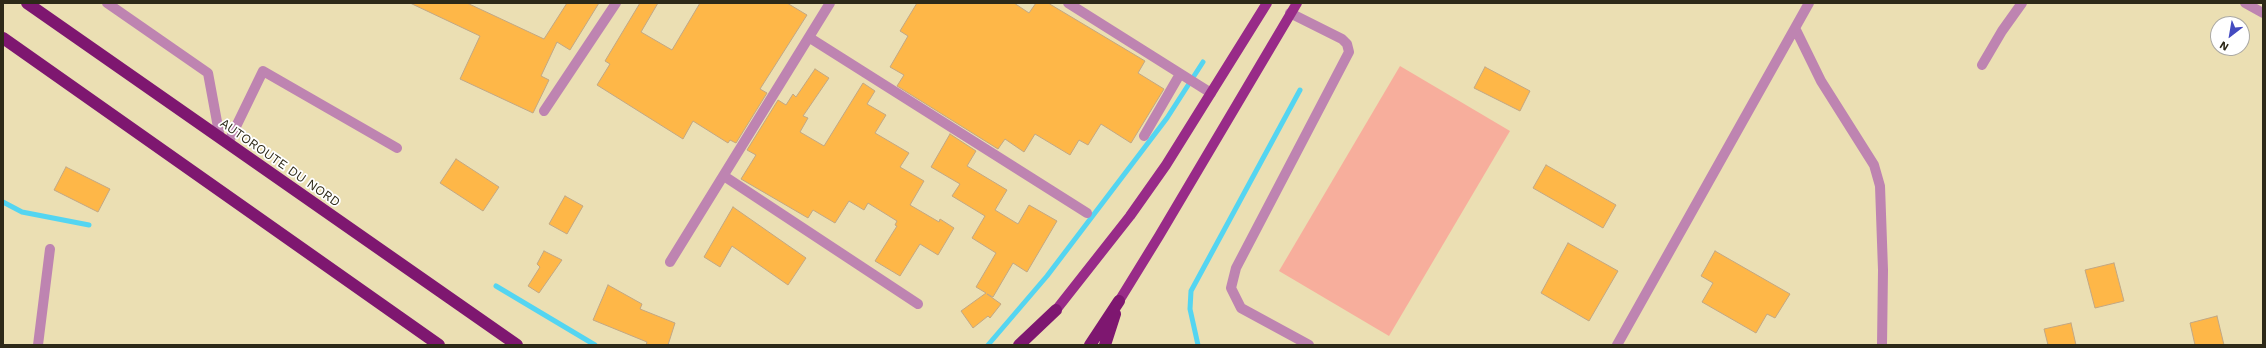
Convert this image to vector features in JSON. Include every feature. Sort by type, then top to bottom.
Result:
[{"type":"highway","name":"AUTOROUTE DU NORD","points":[[32,4],[517,345]]},
{"type":"highway","points":[[3,38],[440,345]]},
{"type":"highway","points":[[1090,345],[1119,301]]},
{"type":"highway","points":[[1105,345],[1119,301]]},
{"type":"highway","points":[[1019,345],[1056,310]]},
{"type":"main road","points":[[1056,310],[1130,216],[1166,165],[1267,3]]},
{"type":"main road","points":[[1119,301],[1297,3]]},
{"type":"street","points":[[107,3],[208,73],[224,140]]},
{"type":"street","points":[[544,111],[616,3]]},
{"type":"street","points":[[1068,3],[1211,93]]},
{"type":"street","points":[[1617,345],[1809,3]]},
{"type":"street","points":[[1982,65],[2002,31],[2022,3]]},
{"type":"street","points":[[2245,3],[2263,13]]},
{"type":"street","points":[[670,262],[810,38],[827,4]]},
{"type":"street","points":[[1290,13],[1342,39],[1347,44],[1349,52],[1236,268],[1231,288],[1241,308],[1309,345]]},
{"type":"street","points":[[1795,28],[1821,81],[1874,165],[1880,186],[1883,270],[1882,345]]},
{"type":"street","points":[[810,38],[1087,213]]},
{"type":"street","points":[[224,140],[263,71],[397,148]]},
{"type":"street","points":[[1144,136],[1182,75]]},
{"type":"street","points":[[724,176],[918,304]]},
{"type":"street","points":[[38,345],[50,249]]},
{"type":"shaded area","points":[[1400,66],[1510,131],[1389,336],[1279,271]]},
{"type":"building","points":[[410,3],[467,3],[544,39],[567,3],[599,3],[570,50],[557,42],[541,76],[549,80],[533,113],[460,79],[480,36]]},
{"type":"building","points":[[640,3],[658,3],[641,32],[672,50],[700,3],[787,3],[807,15],[760,89],[767,93],[736,143],[730,140],[728,143],[693,121],[683,139],[597,85],[610,64],[605,61]]},
{"type":"building","points":[[917,3],[1014,3],[1029,13],[1036,3],[1048,3],[1145,61],[1138,73],[1164,89],[1131,143],[1101,124],[1088,145],[1079,140],[1070,155],[1035,134],[1024,152],[1005,139],[998,149],[897,86],[904,75],[890,67],[908,36],[900,31]]},
{"type":"building","points":[[1485,67],[1530,91],[1520,111],[1474,88]]},
{"type":"building","points":[[815,69],[829,78],[803,116],[808,118],[800,132],[824,146],[863,83],[875,91],[867,104],[886,115],[875,133],[909,153],[900,167],[924,181],[910,205],[939,222],[940,219],[954,228],[938,255],[920,244],[900,276],[875,261],[897,226],[895,225],[897,221],[868,203],[864,210],[849,201],[835,223],[813,210],[808,218],[741,179],[756,155],[747,150],[778,100],[786,105],[793,94],[796,97]]},
{"type":"building","points":[[950,134],[976,151],[967,166],[1007,190],[995,210],[1018,224],[1029,205],[1057,221],[1027,272],[1013,263],[993,297],[987,294],[1001,304],[990,318],[988,316],[973,328],[961,311],[986,293],[976,287],[996,253],[972,238],[985,216],[952,196],[960,184],[931,167]]},
{"type":"building","points":[[456,159],[499,187],[483,211],[440,183]]},
{"type":"building","points":[[1546,165],[1616,205],[1603,228],[1533,188]]},
{"type":"building","points":[[66,167],[110,189],[98,212],[54,190]]},
{"type":"building","points":[[565,196],[583,206],[567,234],[549,224]]},
{"type":"building","points":[[733,207],[806,258],[788,285],[732,246],[720,267],[704,257]]},
{"type":"building","points":[[1568,243],[1618,271],[1589,321],[1541,293]]},
{"type":"building","points":[[544,251],[562,260],[539,293],[528,286],[540,267],[537,264]]},
{"type":"building","points":[[1715,251],[1790,294],[1775,318],[1767,314],[1756,333],[1702,302],[1713,283],[1701,276]]},
{"type":"building","points":[[2114,263],[2124,301],[2095,308],[2085,270]]},
{"type":"building","points":[[608,285],[642,304],[640,309],[675,323],[668,345],[646,345],[647,342],[593,320]]},
{"type":"building","points":[[2217,316],[2224,345],[2195,345],[2190,323]]},
{"type":"building","points":[[2071,323],[2076,345],[2048,345],[2044,329]]},
{"type":"waterway","points":[[988,345],[1047,276],[1167,118],[1203,62]]},
{"type":"waterway","points":[[1198,345],[1190,309],[1191,291],[1300,90]]},
{"type":"waterway","points":[[3,202],[22,212],[89,225]]},
{"type":"waterway","points":[[496,286],[595,345]]}]
